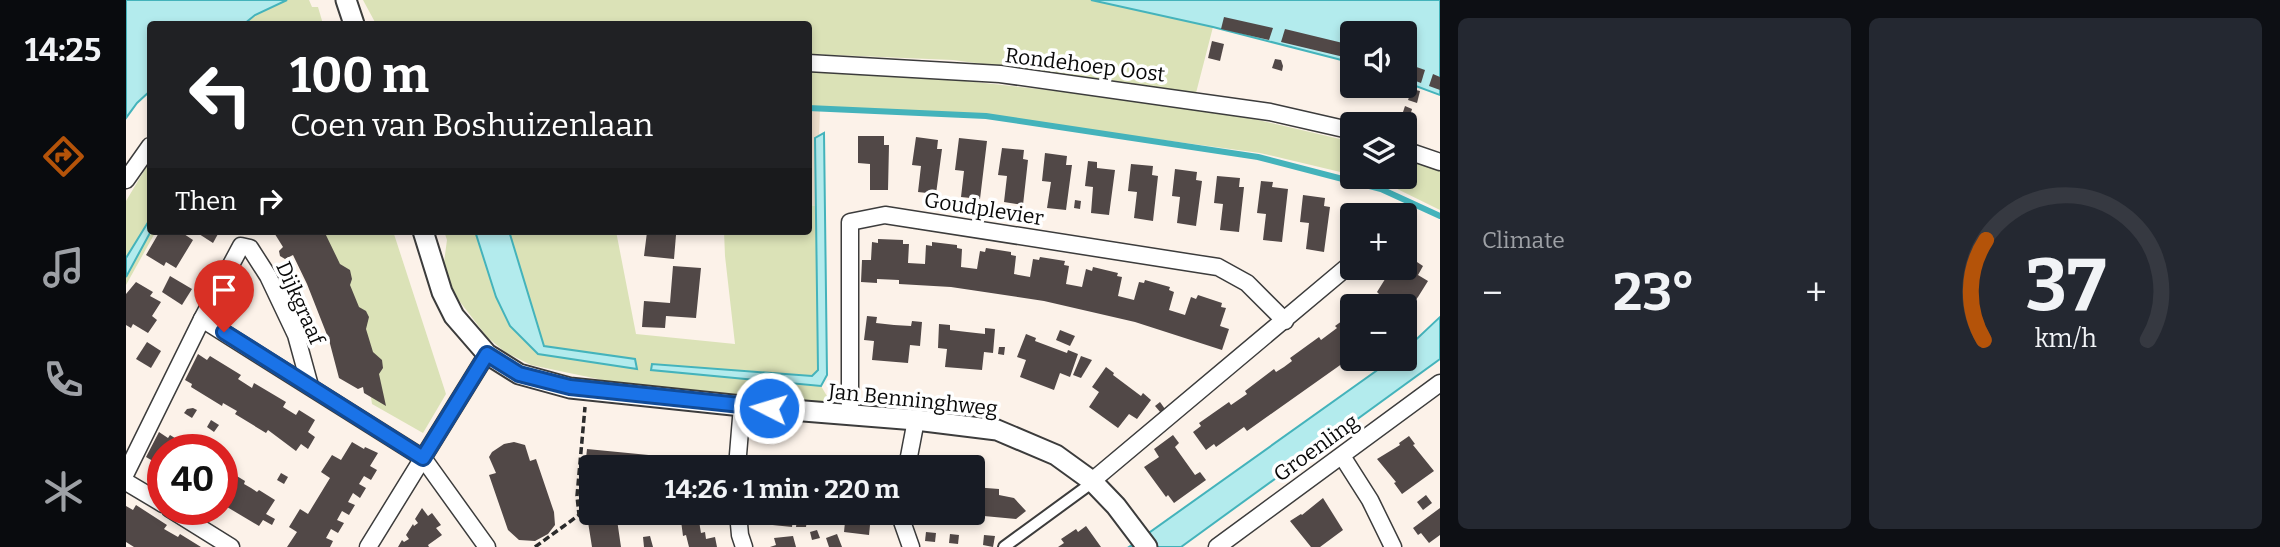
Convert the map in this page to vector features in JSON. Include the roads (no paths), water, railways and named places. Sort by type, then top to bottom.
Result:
[{"type":"street","points":[[346,0],[353,21]]},
{"type":"street","name":"Rondehoep Oost","points":[[812,64],[1000,75],[1244,108],[1340,128]]},
{"type":"street","points":[[126,180],[147,150]]},
{"type":"street","points":[[1417,153],[1440,162]]},
{"type":"street","name":"Goudplevier","points":[[850,416],[850,222],[885,215],[1218,267],[1247,283],[1285,321]]},
{"type":"street","name":"Jan Benninghweg","points":[[424,235],[442,292],[454,316],[487,354],[519,374],[587,389],[997,430],[1056,455],[1093,481],[1141,539]]},
{"type":"street","name":"Dijkgraaf","points":[[202,319],[241,246],[250,248],[268,276],[296,335],[310,386]]},
{"type":"street","points":[[1004,547],[1093,481],[1340,273]]},
{"type":"street","points":[[126,473],[202,319],[423,458],[487,547]]},
{"type":"street","points":[[368,547],[487,354]]},
{"type":"street","name":"Groenling","points":[[1217,547],[1440,383]]},
{"type":"street","points":[[738,455],[742,406]]},
{"type":"street","points":[[909,455],[916,420]]},
{"type":"street","points":[[1342,456],[1370,500],[1394,547]]},
{"type":"street","points":[[126,482],[147,495]]},
{"type":"street","points":[[196,525],[231,547]]},
{"type":"street","points":[[739,525],[744,547]]},
{"type":"street","points":[[903,525],[911,547]]},
{"type":"water","points":[[126,0],[287,0],[248,21],[147,21],[147,94],[126,118]]},
{"type":"water","points":[[1091,0],[1440,0],[1440,95],[1417,86],[1417,21],[1340,21],[1340,60],[1213,27]]},
{"type":"water","points":[[824,133],[827,375],[821,386],[651,370],[652,364],[812,376],[818,370],[815,138]]},
{"type":"water","points":[[147,224],[149,235],[126,277],[126,258]]},
{"type":"water","points":[[476,235],[510,235],[544,346],[635,359],[637,369],[538,354],[510,326],[496,297]]},
{"type":"water","points":[[1440,317],[1440,359],[1181,547],[1129,547],[1376,371],[1417,371],[1417,339]]},
{"type":"waterway","points":[[812,108],[986,116],[1258,157],[1381,189],[1440,216]]}]
